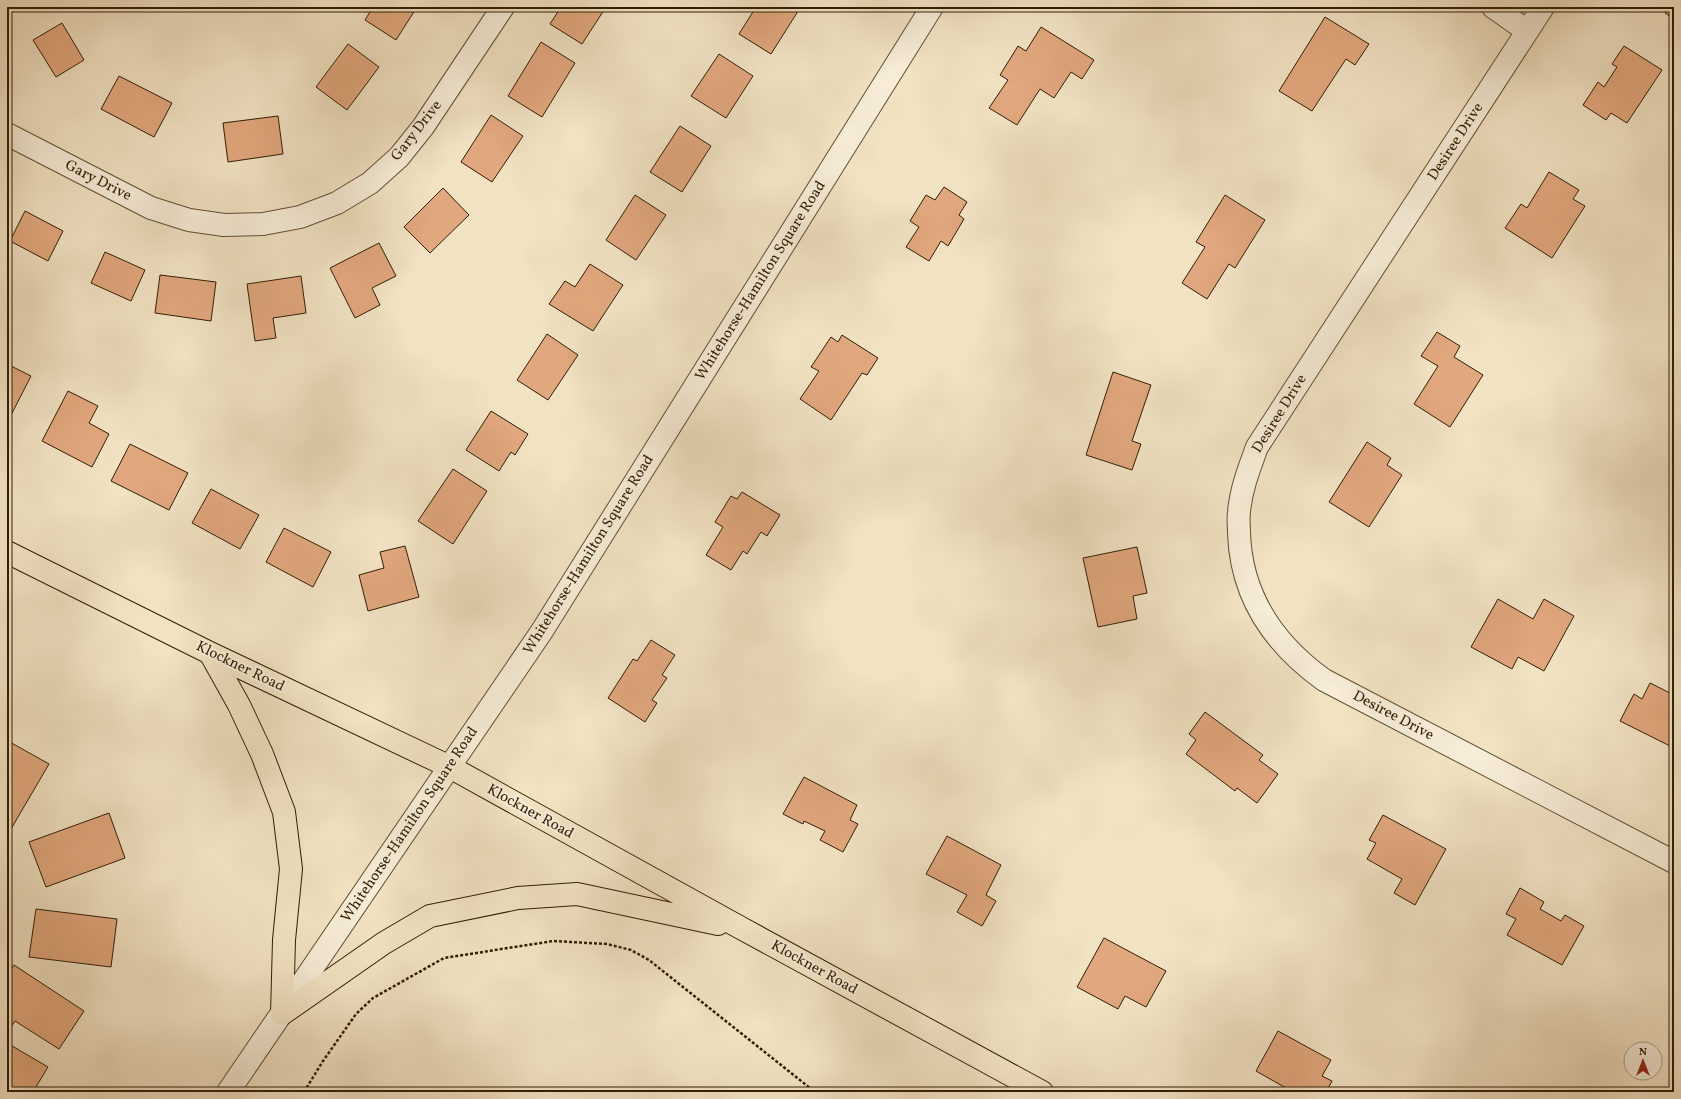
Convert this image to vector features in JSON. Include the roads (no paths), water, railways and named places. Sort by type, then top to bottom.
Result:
[{"type":"main road","name":"Klockner Road","points":[[7,552],[210,653],[450,767],[1042,1092]]},
{"type":"main road","points":[[210,653],[239,705],[262,754],[284,812],[292,869],[284,940],[282,1014]]},
{"type":"main road","points":[[282,1014],[384,943],[430,916],[518,898],[577,894],[741,928]]},
{"type":"street","name":"Gary Drive","points":[[7,134],[150,208],[189,220],[224,225],[262,224],[300,217],[337,203],[370,183],[399,157],[423,127],[503,7]]},
{"type":"street","name":"Whitehorse-Hamilton Square Road","points":[[228,1092],[542,631],[932,7]]},
{"type":"street","points":[[1493,7],[1528,31]]},
{"type":"street","name":"Desiree Drive","points":[[1543,7],[1256,447],[1244,479],[1238,513],[1240,550],[1248,586],[1265,620],[1283,645],[1306,667],[1331,683],[1674,862]]}]
